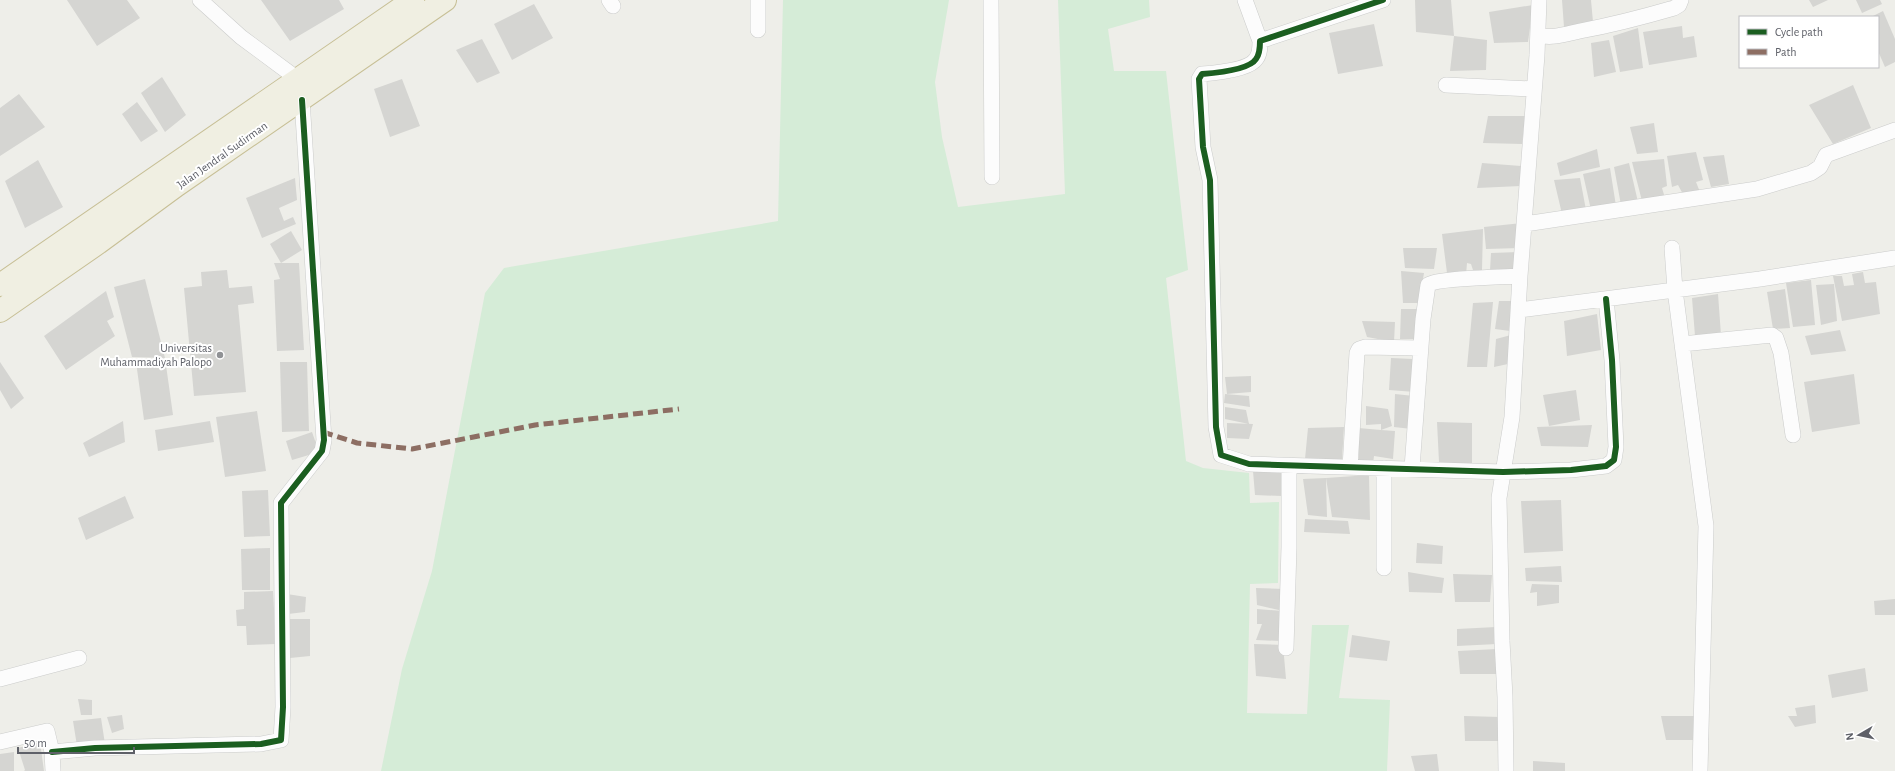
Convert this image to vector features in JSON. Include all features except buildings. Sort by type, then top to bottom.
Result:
[{"type":"highway","name":"Jalan Jendral Sudirman","points":[[0,311],[98,243],[177,185],[414,0]]},
{"type":"highway","name":"Jalan Jendral Sudirman","points":[[0,285],[300,90],[444,0]]},
{"type":"street","points":[[52,752],[96,748],[261,744],[281,740],[283,707],[281,503],[322,451],[324,440],[300,90],[200,0]]},
{"type":"street","points":[[758,0],[758,30]]},
{"type":"street","points":[[990,0],[992,177]]},
{"type":"street","points":[[1246,0],[1260,41],[1258,57],[1252,63],[1232,69],[1202,74],[1198,82],[1203,147],[1210,180],[1216,426],[1221,455],[1248,464],[1289,466],[1412,468],[1503,472],[1571,470],[1606,466],[1614,460],[1616,447],[1612,360],[1606,299]]},
{"type":"street","points":[[1260,41],[1383,0]]},
{"type":"street","points":[[1506,771],[1499,506],[1512,417],[1520,276],[1538,35],[1539,0]]},
{"type":"street","points":[[1538,35],[1545,37],[1555,36],[1611,25],[1674,8],[1679,5],[1682,0]]},
{"type":"street","points":[[1446,85],[1534,89]]},
{"type":"street","points":[[1525,224],[1757,189],[1811,174],[1820,167],[1826,155],[1895,130]]},
{"type":"street","points":[[1672,248],[1674,290],[1706,526],[1700,771]]},
{"type":"street","points":[[1519,310],[1760,279],[1895,258]]},
{"type":"street","points":[[1412,468],[1420,348],[1426,293],[1430,283],[1449,280],[1520,276]]},
{"type":"street","points":[[1682,344],[1772,335],[1776,338],[1781,353],[1793,435]]},
{"type":"street","points":[[1350,467],[1357,352],[1359,349],[1365,347],[1420,348]]},
{"type":"street","points":[[1286,648],[1289,547],[1289,466]]},
{"type":"street","points":[[1384,468],[1384,568]]},
{"type":"street","points":[[0,679],[79,658]]},
{"type":"street","points":[[0,742],[46,730],[52,752],[53,771]]},
{"type":"green space","points":[[783,0],[949,0],[935,82],[942,137],[958,207],[1065,194],[1058,0],[1149,0],[1150,17],[1108,29],[1114,71],[1166,71],[1188,270],[1166,278],[1186,461],[1203,468],[1249,473],[1250,503],[1279,502],[1278,583],[1250,584],[1247,713],[1307,714],[1312,625],[1349,625],[1339,698],[1390,700],[1387,771],[381,771],[402,669],[432,571],[485,293],[504,268],[778,221]]},
{"type":"marked path","points":[[323,432],[357,443],[412,449],[535,425],[679,409]]},
{"type":"cycle path","points":[[1383,0],[1260,41],[1258,55],[1252,63],[1231,70],[1202,74],[1199,79],[1203,147],[1210,180],[1216,427],[1221,455],[1249,464],[1503,472],[1571,470],[1606,466],[1614,460],[1616,447],[1612,360],[1606,299]]},
{"type":"cycle path","points":[[52,752],[95,748],[261,744],[281,740],[283,707],[281,503],[322,451],[324,440],[302,100]]},
{"type":"place","name":"Universitas Muhammadiyah Palopo","points":[[220,355]]}]
